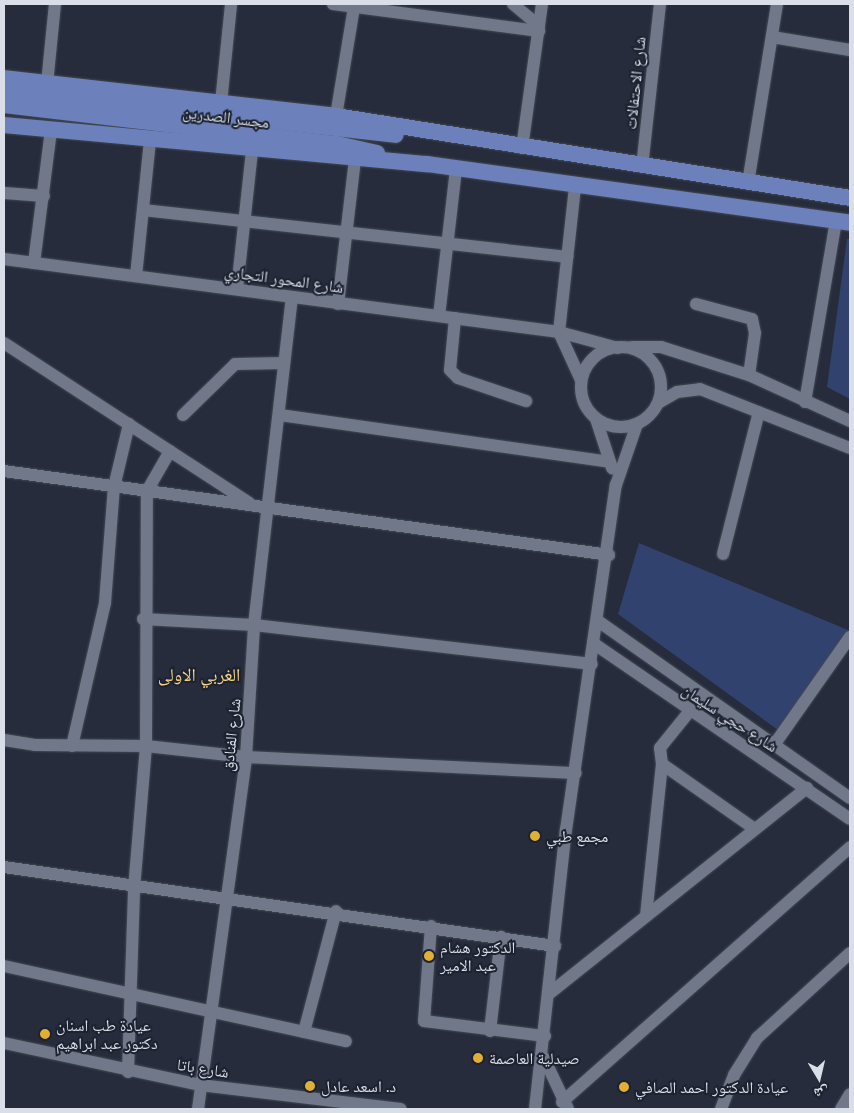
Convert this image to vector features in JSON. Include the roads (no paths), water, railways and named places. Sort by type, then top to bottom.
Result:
[{"type":"main road","points":[[4,78],[221,102],[338,130]]},
{"type":"main road","name":"مجسر الصدرين","points":[[4,91],[338,130],[427,164]]},
{"type":"main road","name":"مجسر الصدرين","points":[[4,105],[448,137],[850,198]]},
{"type":"main road","points":[[4,125],[150,141],[427,164],[575,187],[843,222]]},
{"type":"street","points":[[48,84],[55,4]]},
{"type":"street","points":[[221,102],[231,4]]},
{"type":"street","points":[[333,4],[354,8],[539,28]]},
{"type":"street","points":[[513,4],[539,28]]},
{"type":"street","points":[[522,148],[542,4]]},
{"type":"street","name":"شارع الاحتفالات","points":[[642,167],[660,4]]},
{"type":"street","points":[[748,183],[777,4]]},
{"type":"street","points":[[338,130],[354,8]]},
{"type":"street","points":[[772,37],[850,50]]},
{"type":"street","points":[[34,263],[51,130]]},
{"type":"street","points":[[136,276],[150,141]]},
{"type":"street","points":[[237,289],[252,150]]},
{"type":"street","points":[[338,304],[348,234],[355,159]]},
{"type":"street","points":[[439,316],[456,168]]},
{"type":"street","points":[[575,187],[559,332],[581,380],[584,401],[596,419],[616,485]]},
{"type":"street","points":[[4,193],[44,196]]},
{"type":"street","points":[[143,210],[348,234],[446,242],[567,257]]},
{"type":"street","points":[[805,402],[843,222]]},
{"type":"street","name":"شارع المحور التجاري","points":[[4,259],[559,332],[624,348]]},
{"type":"street","name":"شارع الفنادق","points":[[198,1109],[209,1012],[246,757],[254,624],[267,507],[280,415],[292,298]]},
{"type":"street","points":[[696,304],[752,319],[755,333],[749,375]]},
{"type":"street","points":[[455,318],[450,370],[458,378],[526,401]]},
{"type":"street","points":[[4,343],[252,504]]},
{"type":"street","points":[[581,380],[593,358],[624,348],[661,347],[749,375],[850,421]]},
{"type":"street","points":[[624,348],[654,365],[659,377],[658,403]]},
{"type":"street","points":[[183,415],[235,364],[284,363]]},
{"type":"street","points":[[535,1109],[576,773],[592,664],[593,643],[609,555],[616,485],[637,424],[658,403],[677,392],[700,389],[850,448]]},
{"type":"street","points":[[723,554],[759,412]]},
{"type":"street","points":[[280,415],[610,462]]},
{"type":"street","points":[[596,419],[623,427],[637,424]]},
{"type":"street","points":[[72,746],[104,603],[114,487],[129,424]]},
{"type":"street","points":[[128,1072],[129,993],[134,888],[146,746],[143,619],[147,491],[170,451]]},
{"type":"street","points":[[4,472],[252,504],[609,555]]},
{"type":"street","points":[[143,619],[254,624],[592,664]]},
{"type":"street","name":"شارع حجي سليمان","points":[[598,621],[774,745],[847,791]]},
{"type":"street","points":[[774,745],[850,637]]},
{"type":"street","name":"شارع حجي سليمان","points":[[593,643],[689,712],[850,818]]},
{"type":"street","points":[[646,916],[662,764],[660,748],[689,712]]},
{"type":"street","points":[[4,740],[72,746],[146,746],[246,757],[576,773]]},
{"type":"street","points":[[662,764],[755,829]]},
{"type":"street","points":[[550,993],[807,788]]},
{"type":"street","points":[[542,1052],[565,1106],[850,847]]},
{"type":"street","points":[[4,867],[134,888],[336,911],[555,946]]},
{"type":"street","points":[[304,1032],[336,911]]},
{"type":"street","points":[[431,926],[424,1021],[490,1031],[545,1036]]},
{"type":"street","points":[[490,1031],[501,937]]},
{"type":"street","points":[[722,1109],[734,1075],[757,1038],[850,952]]},
{"type":"street","points":[[4,966],[346,1041]]},
{"type":"street","name":"شارع باتا","points":[[4,1043],[128,1072],[200,1085],[401,1109]]},
{"type":"street","points":[[841,1109],[850,1094]]},
{"type":"place","name":"مجمع طبي","points":[[535,836]]},
{"type":"place","name":"الدكتور هشام عبد الامير","points":[[429,956]]},
{"type":"place","name":"عيادة طب اسنان دكتور عبد ابراهيم","points":[[45,1034]]},
{"type":"place","name":"صيدلية العاصمة","points":[[478,1058]]},
{"type":"place","name":"د. اسعد عادل","points":[[310,1086]]},
{"type":"place","name":"عيادة الدكتور احمد الصافي","points":[[624,1087]]},
{"type":"district","name":"الغربي الاولى","points":[[199,674]]}]
